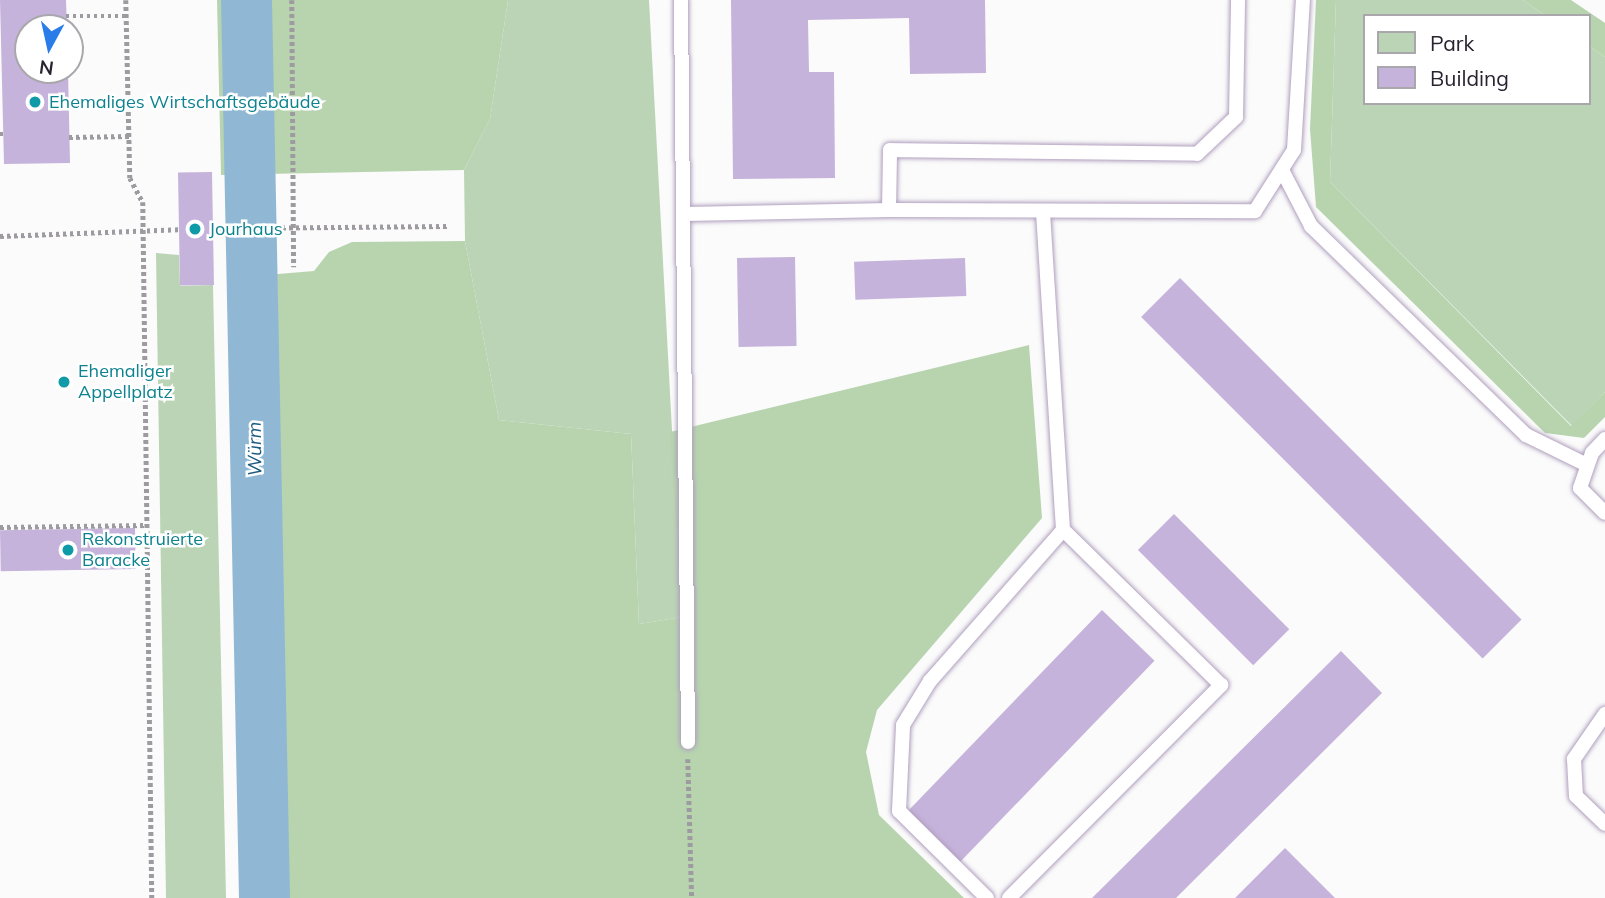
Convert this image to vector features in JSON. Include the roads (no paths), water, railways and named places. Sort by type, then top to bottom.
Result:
[{"type":"lane","points":[[681,0],[688,742]]},
{"type":"lane","points":[[889,210],[890,150],[1197,154],[1236,117],[1238,0]]},
{"type":"lane","points":[[685,214],[889,210],[1043,213],[1255,211],[1294,150],[1303,0]]},
{"type":"lane","points":[[1282,170],[1311,226],[1496,406],[1526,435],[1587,465]]},
{"type":"lane","points":[[1009,898],[1221,685],[1063,530],[1043,213]]},
{"type":"lane","points":[[1605,439],[1587,465],[1580,488],[1605,513]]},
{"type":"lane","points":[[988,898],[899,811],[903,724],[930,681],[1063,530]]},
{"type":"lane","points":[[1605,714],[1574,759],[1576,796],[1605,824]]},
{"type":"waterway","name":"Würm","points":[[246,0],[264,898]]},
{"type":"place","name":"Ehemaliges Wirtschaftsgebäude","points":[[35,102]]},
{"type":"place","name":"Jourhaus","points":[[195,229]]},
{"type":"place","name":"Ehemaliger Appellplatz","points":[[64,382]]},
{"type":"place","name":"Rekonstruierte Baracke","points":[[68,550]]}]
